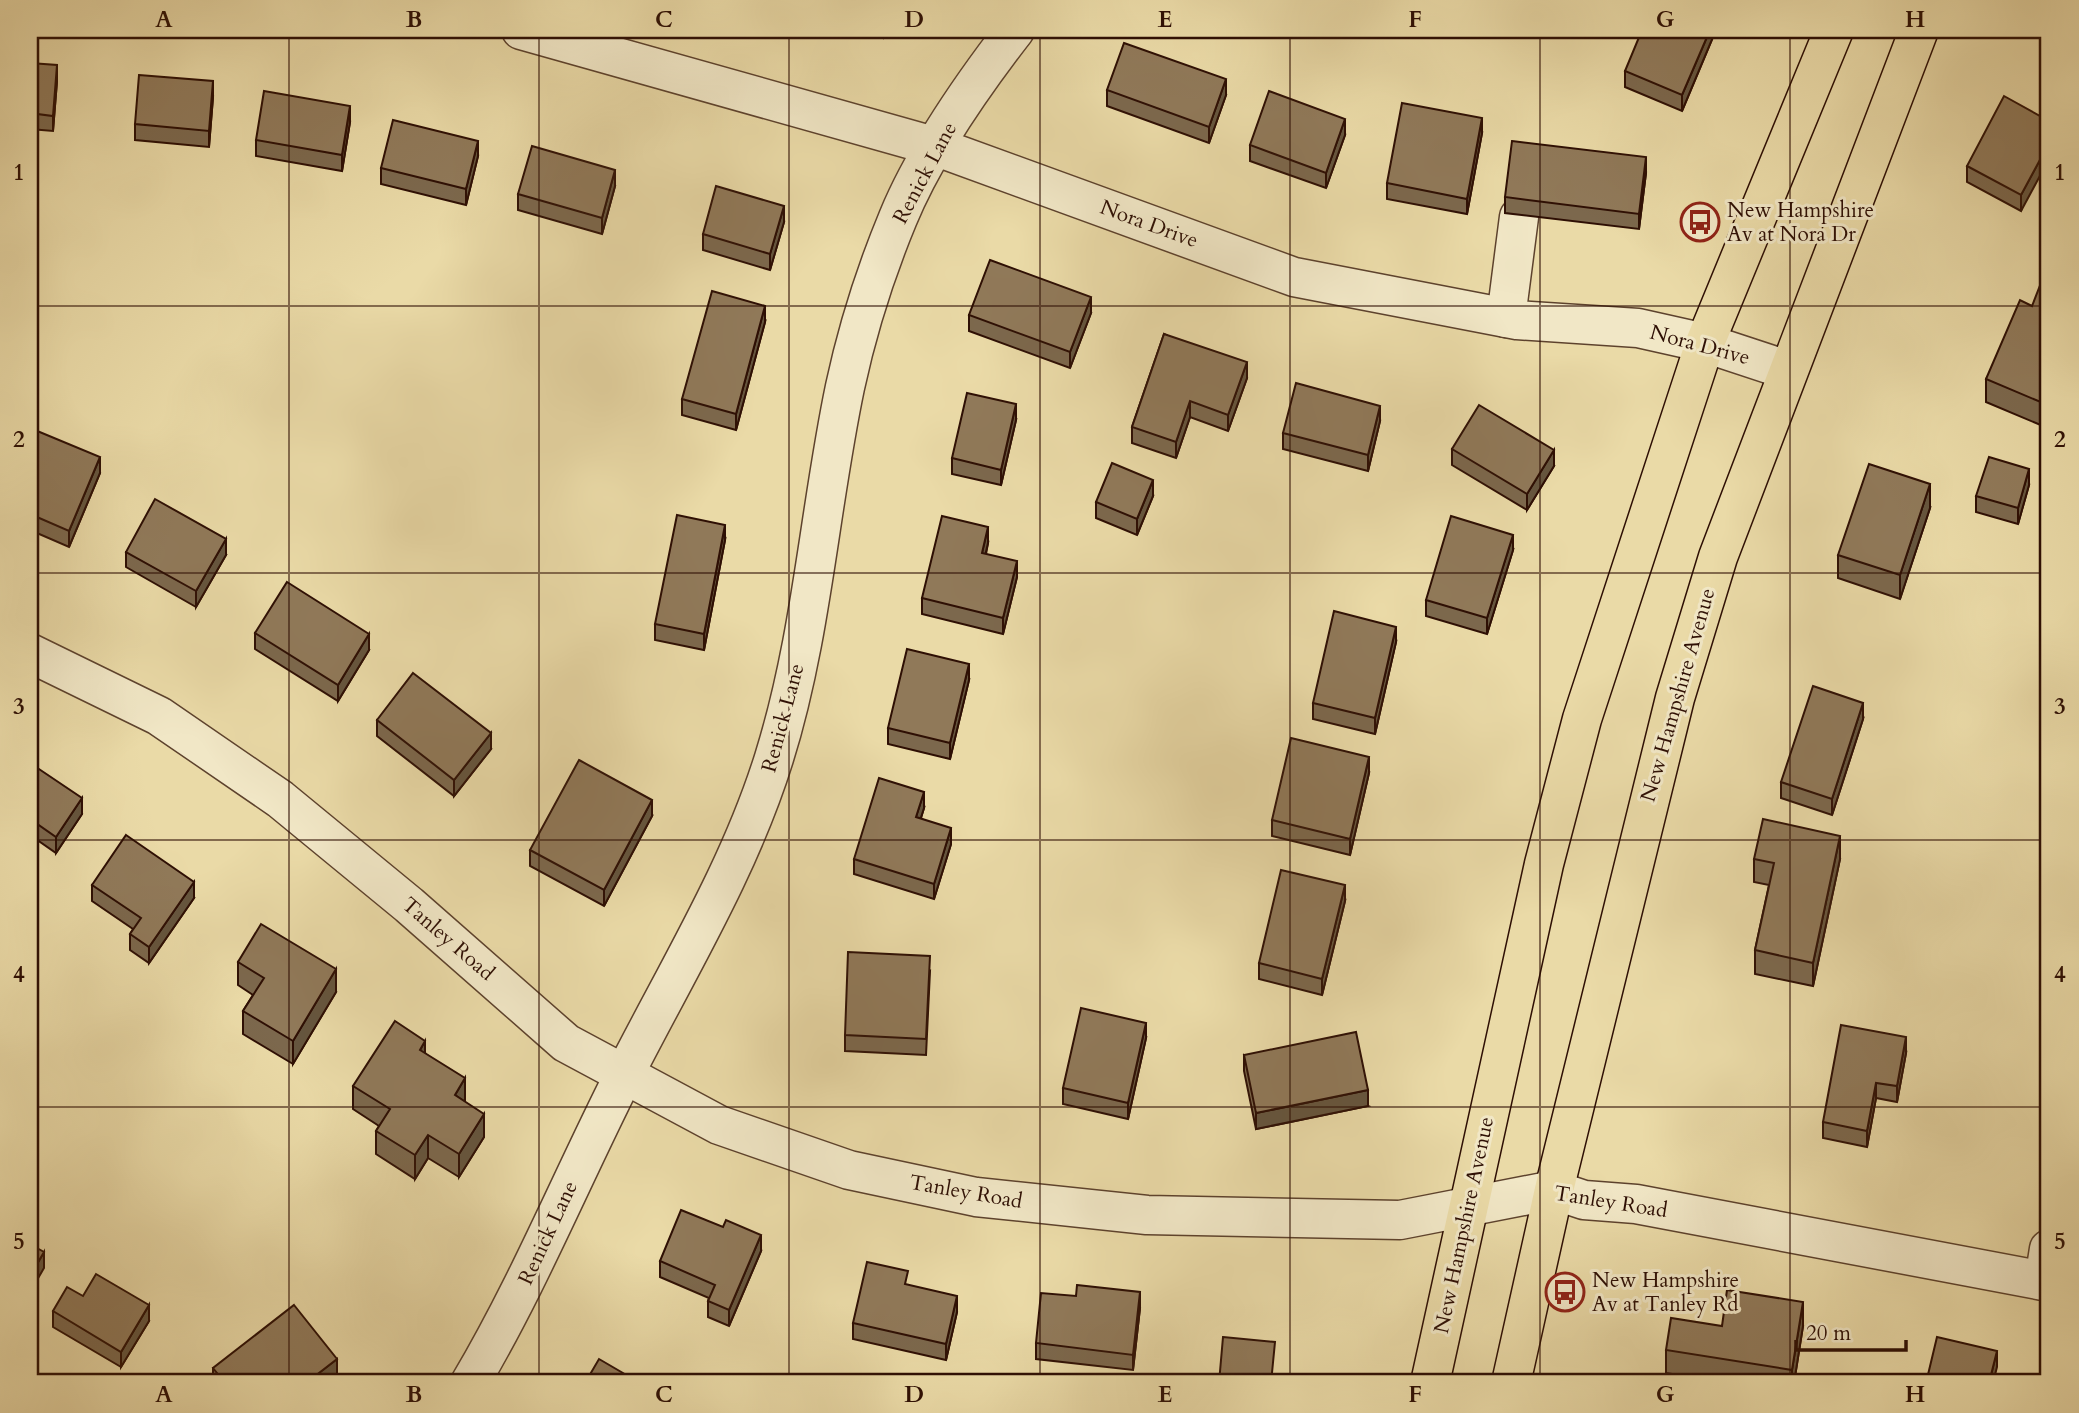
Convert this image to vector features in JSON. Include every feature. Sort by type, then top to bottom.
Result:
[{"type":"main road","name":"New Hampshire Avenue","points":[[1430,1383],[1544,864],[1582,719],[1705,343],[1834,30]]},
{"type":"main road","name":"New Hampshire Avenue","points":[[1511,1383],[1554,1190],[1675,698],[1718,557],[1787,370],[1919,30]]},
{"type":"street","name":"Nora Drive","points":[[521,30],[937,147],[1294,277],[1506,318],[1639,328],[1705,343],[1787,370]]},
{"type":"street","name":"Renick Lane","points":[[470,1383],[506,1322],[624,1075],[667,998],[734,860],[774,760],[799,665],[845,386],[898,216],[977,79],[1015,30]]},
{"type":"street","points":[[1506,318],[1519,217]]},
{"type":"street","name":"Tanley Road","points":[[30,653],[159,716],[280,799],[409,905],[566,1043],[732,1130],[849,1170],[976,1197],[1147,1214],[1400,1220],[1554,1190],[1584,1199],[1636,1204],[2047,1270]]},
{"type":"building","points":[[1642,30],[1710,30],[1682,95],[1625,71]]},
{"type":"building","points":[[1124,43],[1226,79],[1209,127],[1107,90]]},
{"type":"building","points":[[30,63],[57,65],[53,116],[30,113]]},
{"type":"building","points":[[139,75],[213,81],[209,131],[135,124]]},
{"type":"building","points":[[264,91],[350,106],[342,155],[256,140]]},
{"type":"building","points":[[1269,91],[1345,119],[1326,173],[1250,145]]},
{"type":"building","points":[[2004,96],[2049,121],[2049,143],[2021,195],[1967,166]]},
{"type":"building","points":[[1402,103],[1482,118],[1467,199],[1387,183]]},
{"type":"building","points":[[393,120],[478,141],[466,189],[381,168]]},
{"type":"building","points":[[1512,141],[1646,157],[1639,214],[1505,197]]},
{"type":"building","points":[[532,146],[615,170],[602,218],[518,194]]},
{"type":"building","points":[[716,186],[784,206],[770,254],[703,234]]},
{"type":"building","points":[[990,260],[1091,297],[1070,352],[969,315]]},
{"type":"building","points":[[2041,283],[2049,287],[2049,389],[2043,403],[1986,379],[2020,300],[2032,306]]},
{"type":"building","points":[[712,291],[765,306],[736,414],[682,399]]},
{"type":"building","points":[[1164,334],[1247,362],[1228,415],[1190,401],[1176,442],[1132,427]]},
{"type":"building","points":[[1296,383],[1380,406],[1368,455],[1283,433]]},
{"type":"building","points":[[967,393],[1016,404],[1001,470],[952,458]]},
{"type":"building","points":[[1479,405],[1554,450],[1527,494],[1452,449]]},
{"type":"building","points":[[30,428],[100,457],[69,531],[30,514]]},
{"type":"building","points":[[1989,457],[2029,469],[2018,508],[1976,496]]},
{"type":"building","points":[[1112,463],[1153,480],[1137,519],[1096,502]]},
{"type":"building","points":[[1869,464],[1930,484],[1900,575],[1838,555]]},
{"type":"building","points":[[155,499],[226,539],[196,591],[126,552]]},
{"type":"building","points":[[677,515],[725,525],[704,634],[655,624]]},
{"type":"building","points":[[942,516],[988,527],[982,553],[1017,561],[1003,618],[922,598]]},
{"type":"building","points":[[1451,516],[1513,535],[1487,618],[1426,600]]},
{"type":"building","points":[[287,582],[369,634],[338,685],[255,633]]},
{"type":"building","points":[[1334,611],[1396,627],[1375,718],[1313,703]]},
{"type":"building","points":[[907,649],[969,664],[950,743],[888,728]]},
{"type":"building","points":[[413,673],[491,733],[454,780],[377,720]]},
{"type":"building","points":[[1813,686],[1863,703],[1832,799],[1781,782]]},
{"type":"building","points":[[1291,738],[1369,757],[1350,839],[1272,820]]},
{"type":"building","points":[[579,760],[652,800],[604,890],[530,850]]},
{"type":"building","points":[[30,763],[82,798],[56,837],[30,819]]},
{"type":"building","points":[[879,778],[924,792],[916,817],[951,828],[934,884],[854,859]]},
{"type":"building","points":[[1763,819],[1840,836],[1813,963],[1755,950],[1774,863],[1754,859]]},
{"type":"building","points":[[126,835],[194,882],[149,947],[130,934],[141,918],[92,885]]},
{"type":"building","points":[[1281,870],[1345,885],[1322,979],[1259,963]]},
{"type":"building","points":[[261,924],[336,969],[293,1041],[243,1011],[264,978],[238,962]]},
{"type":"building","points":[[848,952],[930,956],[926,1039],[845,1035]]},
{"type":"building","points":[[1081,1008],[1146,1023],[1128,1103],[1063,1088]]},
{"type":"building","points":[[395,1021],[425,1041],[420,1050],[465,1078],[455,1095],[484,1114],[459,1154],[428,1135],[415,1155],[376,1131],[390,1109],[353,1086]]},
{"type":"building","points":[[1841,1025],[1906,1037],[1897,1086],[1876,1083],[1867,1131],[1823,1122]]},
{"type":"building","points":[[1356,1032],[1368,1090],[1256,1113],[1244,1055]]},
{"type":"building","points":[[681,1210],[723,1227],[726,1220],[761,1235],[729,1310],[708,1301],[715,1285],[660,1261]]},
{"type":"building","points":[[30,1244],[44,1252],[30,1276]]},
{"type":"building","points":[[867,1262],[908,1271],[905,1284],[957,1296],[946,1344],[853,1323]]},
{"type":"building","points":[[96,1274],[149,1305],[121,1352],[53,1311],[67,1287],[83,1296]]},
{"type":"building","points":[[1077,1285],[1140,1292],[1133,1355],[1036,1343],[1041,1293],[1076,1296]]},
{"type":"building","points":[[1727,1290],[1803,1302],[1792,1370],[1666,1350],[1671,1318],[1722,1326]]},
{"type":"building","points":[[294,1305],[337,1359],[306,1383],[225,1383],[213,1368]]},
{"type":"building","points":[[1223,1337],[1275,1342],[1271,1383],[1219,1383]]},
{"type":"building","points":[[1937,1337],[1997,1351],[1989,1383],[1926,1383]]},
{"type":"building","points":[[599,1359],[640,1383],[585,1383]]},
{"type":"place","name":"New Hampshire Av at Nora Dr","points":[[1700,222]]},
{"type":"place","name":"New Hampshire Av at Tanley Rd","points":[[1565,1292]]}]
